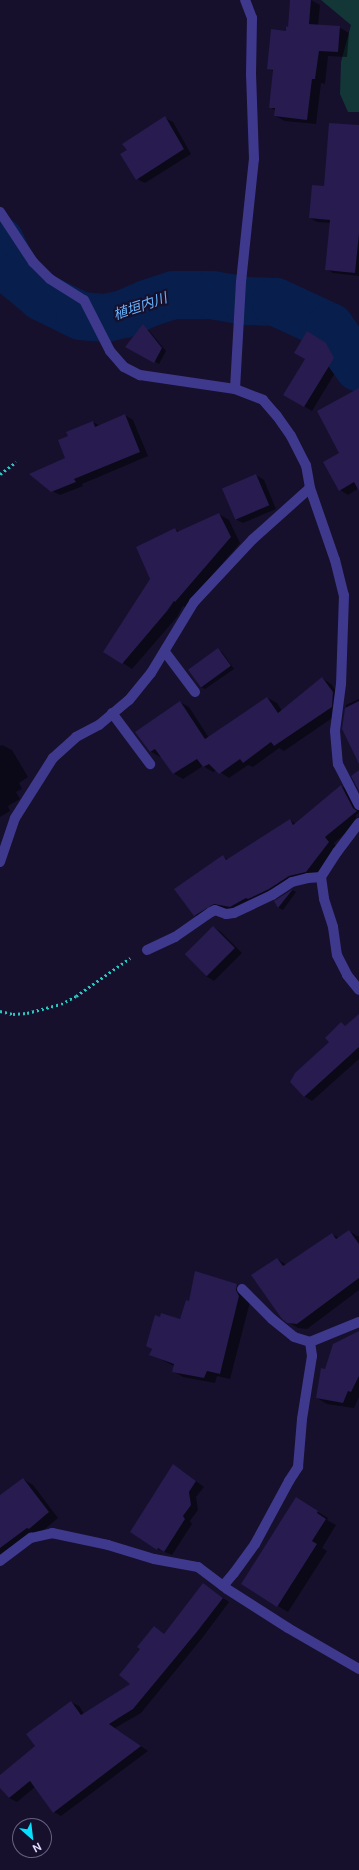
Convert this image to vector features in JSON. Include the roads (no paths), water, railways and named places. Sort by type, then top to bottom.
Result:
[{"type":"street","points":[[235,389],[241,282],[254,159],[251,75],[252,18],[246,0]]},
{"type":"street","points":[[0,212],[33,262],[50,279],[84,300],[110,351],[124,367],[140,375],[235,389],[263,400],[277,416],[291,436],[306,465],[310,488],[335,560],[344,595],[341,684],[335,731],[338,764],[359,805]]},
{"type":"street","points":[[0,862],[15,818],[53,758],[76,737],[99,724],[130,700],[165,652],[194,602],[220,573],[280,514],[310,488]]},
{"type":"street","points":[[165,652],[195,692]]},
{"type":"street","points":[[112,714],[150,764]]},
{"type":"street","points":[[359,823],[337,852],[322,877],[324,899],[333,927],[337,955],[347,974],[359,990]]},
{"type":"street","points":[[147,950],[175,937],[215,910],[226,914],[234,913],[272,895],[292,882],[308,878],[322,877]]},
{"type":"street","points":[[242,1290],[283,1328],[294,1336],[310,1342],[359,1322]]},
{"type":"street","points":[[223,1586],[255,1544],[298,1466],[302,1419],[312,1356],[310,1342]]},
{"type":"street","points":[[0,1561],[31,1538],[52,1533],[108,1545],[154,1559],[198,1567],[223,1586],[288,1628],[359,1669]]},
{"type":"waterway","name":"植垣内川","points":[[0,241],[16,275],[42,297],[81,316],[106,318],[124,314],[146,304],[174,295],[212,295],[247,301],[276,302],[330,327],[359,368]]}]
